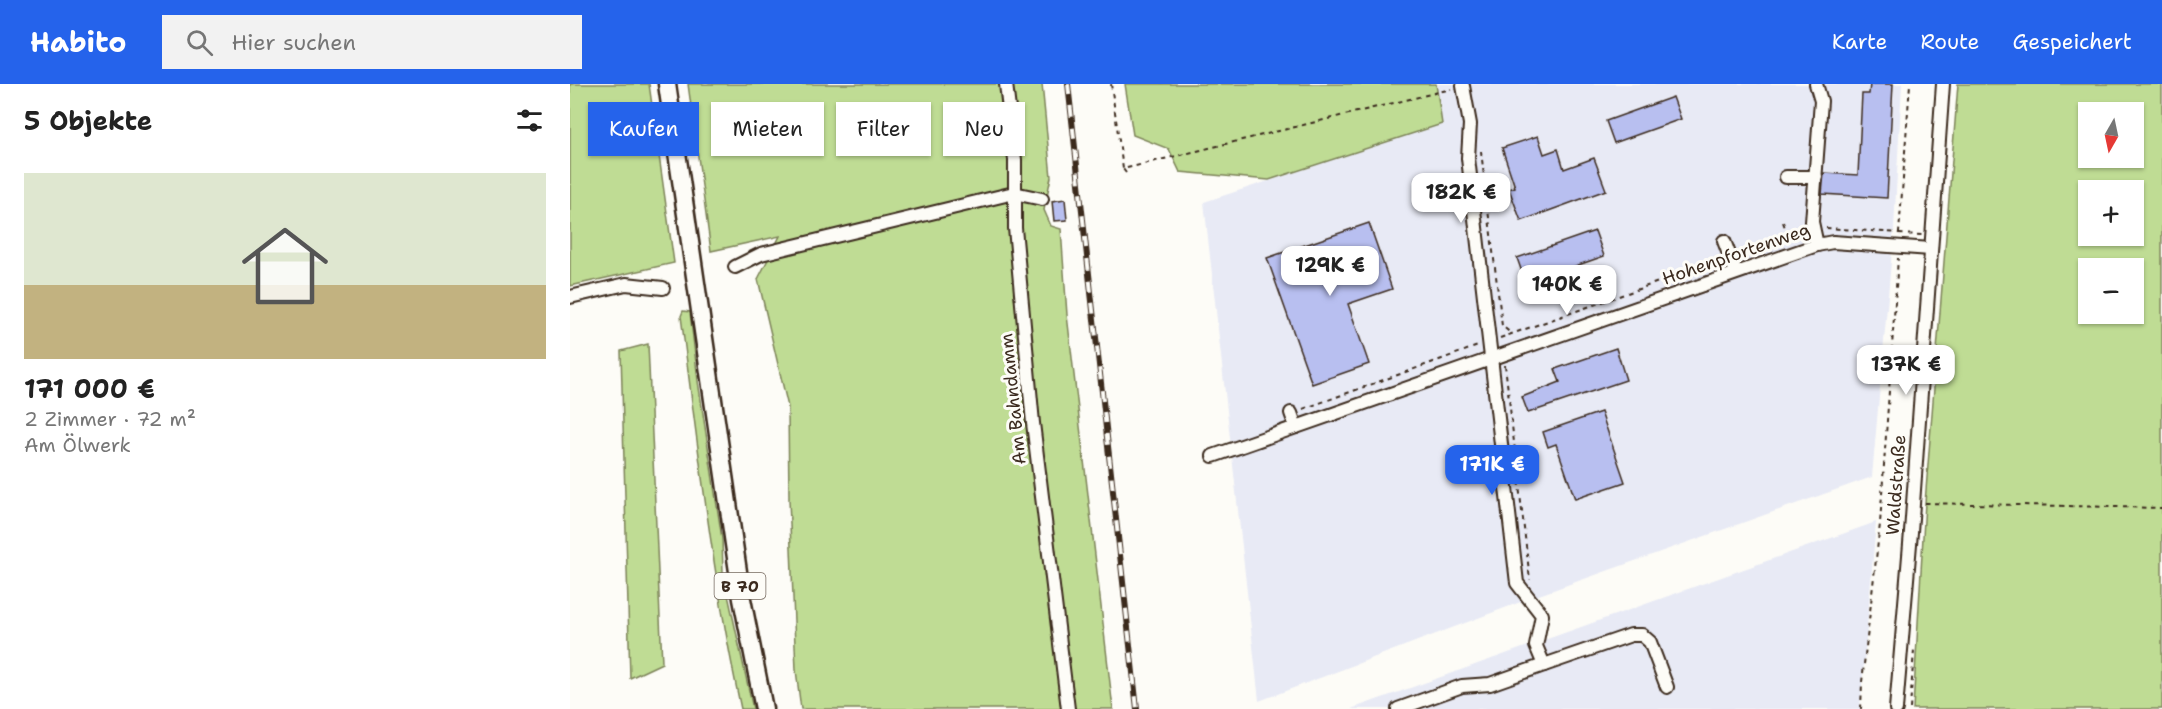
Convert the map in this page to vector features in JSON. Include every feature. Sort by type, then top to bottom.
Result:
[{"type":"main road","name":"B 70","points":[[667,84],[740,588],[764,709]]},
{"type":"street","name":"Am Bahndamm","points":[[1006,84],[1015,160],[1015,228],[1032,423],[1068,709]]},
{"type":"street","points":[[1815,84],[1821,101],[1813,227],[1817,245]]},
{"type":"street","name":"Waldstraße","points":[[1896,709],[1943,84]]},
{"type":"street","points":[[1463,86],[1470,124],[1468,158],[1517,583],[1542,615],[1536,646],[1544,665]]},
{"type":"street","points":[[1786,177],[1816,177]]},
{"type":"street","points":[[735,267],[761,254],[1014,193],[1042,200]]},
{"type":"street","points":[[1724,241],[1736,272]]},
{"type":"street","name":"Hohenpfortenweg","points":[[1213,456],[1817,245],[1833,242],[1931,249]]},
{"type":"street","points":[[570,297],[626,284],[663,288]]},
{"type":"street","points":[[1291,413],[1296,427]]},
{"type":"street","points":[[1398,709],[1462,686],[1490,684],[1631,635],[1642,635],[1650,642],[1667,687]]},
{"type":"path","points":[[1112,84],[1123,169],[1126,173]]},
{"type":"path","points":[[1861,709],[1880,524],[1910,84]]},
{"type":"path","points":[[1123,169],[1463,86]]},
{"type":"path","points":[[1479,146],[1483,156],[1502,326],[1512,334]]},
{"type":"path","points":[[1783,222],[1788,236]]},
{"type":"path","points":[[1291,413],[1813,227],[1932,236]]},
{"type":"path","points":[[1504,354],[1530,583]]},
{"type":"path","points":[[1925,503],[2162,508]]},
{"type":"shaded area","points":[[1436,84],[1902,84],[1894,228],[1872,477],[1539,595],[1259,701],[1204,202],[1442,124]]},
{"type":"shaded area","points":[[1876,522],[1860,709],[1351,709]]},
{"type":"green space","points":[[570,84],[649,84],[652,102],[588,102],[588,156],[659,156],[674,263],[570,286]]},
{"type":"green space","points":[[688,84],[1042,84],[1051,177],[1044,210],[1051,226],[1061,229],[1067,315],[1113,709],[801,709],[796,670],[788,407],[758,279],[780,236],[711,251],[698,156],[699,102],[690,102]]},
{"type":"green space","points":[[1125,84],[1436,84],[1442,124],[1269,180],[1180,172],[1169,149],[1133,135]]},
{"type":"green space","points":[[1958,84],[2162,84],[2162,709],[1913,709],[1925,503]]},
{"type":"green space","points":[[683,311],[690,312],[722,539],[723,572],[753,709],[741,709],[722,612],[681,316]]},
{"type":"green space","points":[[648,344],[662,663],[630,678],[621,351]]},
{"type":"building","points":[[1870,84],[1893,84],[1887,198],[1822,194],[1824,173],[1858,175],[1862,94],[1869,94]]},
{"type":"building","points":[[1673,97],[1681,119],[1614,143],[1606,121]]},
{"type":"building","points":[[1538,136],[1544,154],[1558,149],[1564,169],[1594,158],[1606,190],[1521,221],[1509,189],[1515,187],[1502,148]]},
{"type":"building","points":[[1065,199],[1067,220],[1054,221],[1052,201]]},
{"type":"building","points":[[1369,223],[1392,289],[1348,304],[1369,364],[1312,384],[1267,258]]},
{"type":"building","points":[[1595,231],[1604,256],[1550,275],[1554,287],[1530,295],[1517,258]]},
{"type":"building","points":[[1616,348],[1626,380],[1528,413],[1522,397],[1560,382],[1555,369]]},
{"type":"building","points":[[1601,412],[1625,482],[1575,499],[1556,444],[1548,447],[1543,432]]},
{"type":"railway","points":[[1068,84],[1137,709]]}]
